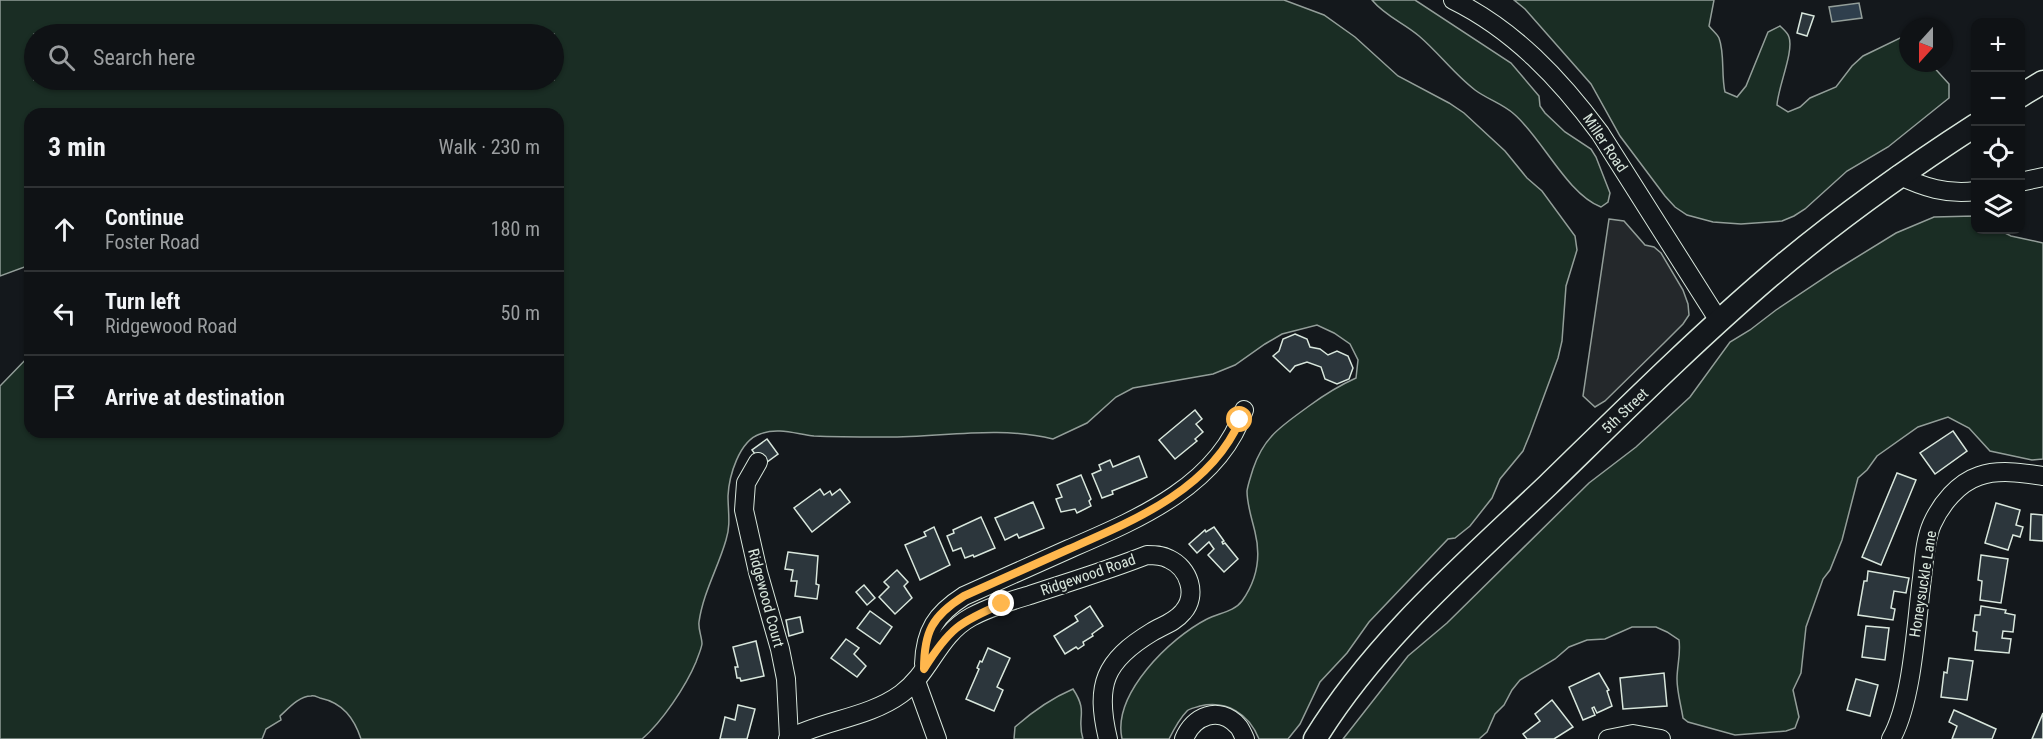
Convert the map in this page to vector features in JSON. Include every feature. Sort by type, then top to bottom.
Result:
[{"type":"main road","points":[[2025,93],[2043,82]]},
{"type":"main road","points":[[2025,104],[2043,99]]},
{"type":"main road","name":"5th Street","points":[[1315,739],[1349,689],[1407,622],[1719,321],[1820,235],[1898,175],[1974,126]]},
{"type":"street","name":"Miller Road","points":[[1453,0],[1500,28],[1532,54],[1569,92],[1600,133],[1719,321]]},
{"type":"street","points":[[1898,175],[1936,190],[1952,193],[1971,191]]},
{"type":"street","points":[[2025,182],[2043,177]]},
{"type":"street","points":[[937,739],[920,675],[924,648],[931,628],[940,614],[964,596],[1112,531],[1154,509],[1199,476],[1223,452],[1232,439],[1244,410]]},
{"type":"street","name":"Ridgewood Court","points":[[758,462],[746,483],[744,510],[786,679],[788,739]]},
{"type":"street","name":"Honeysuckle Lane","points":[[1891,739],[1904,703],[1927,541],[1939,510],[1964,484],[1979,476],[2012,472],[2043,476]]},
{"type":"street","name":"Ridgewood Road","points":[[788,739],[830,722],[874,710],[896,697],[920,675],[940,644],[956,626],[972,617],[1002,604],[1146,555],[1159,555],[1181,567],[1188,577],[1191,590],[1190,601],[1175,620],[1126,649],[1109,670],[1101,700],[1108,739]]},
{"type":"street","points":[[1184,739],[1190,727],[1198,719],[1207,716],[1229,719],[1239,727],[1245,739]]},
{"type":"street","points":[[1608,739],[1633,734],[1661,739]]},
{"type":"green space","points":[[0,0],[1284,0],[1324,15],[1355,37],[1398,76],[1464,113],[1505,151],[1527,178],[1542,191],[1575,236],[1577,250],[1566,286],[1562,341],[1558,358],[1523,451],[1500,479],[1492,498],[1470,526],[1455,538],[1448,539],[1369,622],[1347,653],[1320,682],[1300,724],[1288,739],[1259,739],[1255,730],[1243,716],[1228,707],[1219,705],[1200,706],[1188,710],[1169,739],[1122,739],[1121,722],[1126,704],[1135,686],[1161,653],[1192,628],[1207,619],[1235,608],[1247,593],[1254,576],[1258,550],[1247,491],[1257,458],[1268,440],[1290,420],[1326,394],[1356,378],[1358,360],[1350,344],[1317,325],[1282,334],[1235,365],[1213,374],[1133,388],[1116,397],[1087,423],[1053,439],[989,432],[856,437],[814,436],[780,431],[767,432],[753,438],[741,451],[730,479],[728,534],[701,611],[699,625],[702,644],[692,672],[673,703],[642,739],[361,739],[355,724],[341,708],[328,700],[313,696],[298,700],[280,716],[281,720],[266,729],[262,739],[0,739],[0,386],[24,361],[24,438],[564,438],[564,108],[24,108],[24,267],[0,276]]},
{"type":"green space","points":[[1372,0],[1415,0],[1511,63],[1539,96],[1540,106],[1545,113],[1565,132],[1591,149],[1610,193],[1608,202],[1601,207],[1577,190],[1514,114],[1475,90],[1419,36],[1383,11]]},
{"type":"green space","points":[[1514,0],[1714,0],[1709,26],[1718,36],[1721,44],[1725,92],[1737,97],[1746,86],[1768,32],[1780,26],[1785,31],[1790,43],[1777,105],[1788,112],[1800,107],[1810,98],[1836,87],[1863,56],[1899,38],[1899,72],[1938,72],[1949,84],[1949,98],[1888,147],[1847,171],[1794,216],[1782,221],[1741,224],[1713,222],[1687,215],[1665,196],[1620,136],[1591,84],[1525,9]]},
{"type":"green space","points":[[1971,216],[1971,234],[2007,234],[2043,243],[2043,459],[2032,460],[1990,451],[1969,428],[1948,417],[1918,427],[1877,456],[1858,478],[1842,540],[1830,570],[1823,579],[1806,627],[1801,673],[1793,690],[1799,717],[1795,728],[1786,731],[1735,735],[1688,722],[1683,718],[1678,689],[1679,640],[1656,627],[1632,627],[1605,639],[1587,640],[1569,647],[1555,659],[1520,680],[1504,705],[1495,714],[1487,732],[1479,739],[1343,739],[1408,656],[1447,623],[1589,483],[1636,447],[1690,397],[1730,342],[1836,270],[1896,233],[1934,217]]},
{"type":"green space","points":[[1073,689],[1080,704],[1083,739],[1014,739],[1015,727],[1022,721],[1050,701]]},
{"type":"shaded area","points":[[1609,219],[1624,221],[1645,245],[1654,247],[1661,253],[1683,290],[1689,315],[1683,324],[1605,401],[1595,407],[1583,396]]},
{"type":"water","points":[[1859,3],[1862,18],[1832,22],[1829,7]]},
{"type":"building","points":[[1802,13],[1814,16],[1807,36],[1797,33]]},
{"type":"building","points":[[1295,334],[1307,339],[1310,347],[1320,349],[1328,355],[1337,351],[1348,356],[1353,368],[1349,379],[1337,384],[1325,379],[1321,367],[1307,362],[1295,366],[1290,372],[1273,356],[1279,351],[1283,339]]},
{"type":"building","points":[[1195,410],[1202,419],[1196,424],[1203,432],[1195,439],[1197,441],[1175,459],[1159,440]]},
{"type":"building","points":[[1953,431],[1967,451],[1935,474],[1920,453]]},
{"type":"building","points":[[767,439],[778,454],[763,465],[752,450]]},
{"type":"building","points":[[1139,456],[1147,477],[1112,491],[1113,494],[1102,498],[1092,474],[1101,470],[1099,465],[1110,460],[1113,467]]},
{"type":"building","points":[[1897,473],[1916,480],[1881,565],[1862,557]]},
{"type":"building","points":[[1081,475],[1091,499],[1089,501],[1091,506],[1077,513],[1075,509],[1061,512],[1056,499],[1062,497],[1057,485]]},
{"type":"building","points":[[820,489],[824,495],[830,491],[832,495],[840,489],[850,502],[812,532],[794,508]]},
{"type":"building","points":[[1033,502],[1044,528],[1019,538],[1017,534],[1005,540],[995,518]]},
{"type":"building","points":[[1996,503],[2020,510],[2016,525],[2023,527],[2020,537],[2013,535],[2008,550],[1985,543]]},
{"type":"building","points":[[2031,514],[2043,515],[2043,541],[2030,540]]},
{"type":"building","points":[[981,517],[995,548],[974,557],[973,555],[965,558],[961,548],[953,551],[947,536],[954,533],[953,530]]},
{"type":"building","points":[[934,527],[950,565],[920,580],[905,545],[926,536],[924,532]]},
{"type":"building","points":[[1214,527],[1224,541],[1223,544],[1225,543],[1238,559],[1224,572],[1208,555],[1214,549],[1209,542],[1197,553],[1189,544],[1205,530],[1206,532]]},
{"type":"building","points":[[788,552],[818,556],[817,599],[795,596],[797,581],[791,581],[793,570],[785,569]]},
{"type":"building","points":[[1981,555],[2008,559],[2001,603],[1980,600],[1982,581],[1978,580]]},
{"type":"building","points":[[897,570],[908,582],[904,586],[912,598],[895,614],[879,597],[889,587],[884,582]]},
{"type":"building","points":[[1868,571],[1909,578],[1906,593],[1894,591],[1891,608],[1895,609],[1893,620],[1858,615]]},
{"type":"building","points":[[864,585],[875,598],[867,605],[856,592]]},
{"type":"building","points":[[1090,606],[1103,626],[1083,642],[1084,645],[1065,654],[1054,636],[1078,621],[1075,616]]},
{"type":"building","points":[[1981,606],[2006,610],[2005,613],[2015,615],[2013,632],[2003,631],[2002,638],[2011,639],[2009,653],[1975,650],[1977,632],[1973,631],[1975,615],[1980,615]]},
{"type":"building","points":[[870,611],[892,627],[880,644],[857,628]]},
{"type":"building","points":[[800,617],[803,632],[789,636],[786,620]]},
{"type":"building","points":[[1866,626],[1889,628],[1885,660],[1862,657]]},
{"type":"building","points":[[846,639],[859,648],[854,654],[866,666],[857,677],[831,658]]},
{"type":"building","points":[[756,641],[764,676],[741,681],[737,678],[735,667],[738,667],[733,647]]},
{"type":"building","points":[[988,648],[1010,658],[997,687],[1003,690],[994,711],[966,699],[979,669],[977,668],[980,661],[982,662]]},
{"type":"building","points":[[1949,658],[1973,661],[1967,700],[1941,697],[1944,672],[1947,673]]},
{"type":"building","points":[[1599,673],[1609,690],[1607,691],[1612,706],[1597,713],[1594,707],[1592,708],[1595,715],[1583,720],[1569,687]]},
{"type":"building","points":[[1664,673],[1667,706],[1623,709],[1620,678]]},
{"type":"building","points":[[1856,679],[1878,685],[1870,716],[1847,710]]},
{"type":"building","points":[[1552,700],[1573,727],[1554,739],[1527,739],[1523,734],[1540,721],[1535,714]]},
{"type":"building","points":[[738,705],[755,709],[747,739],[720,739],[725,717],[735,720]]},
{"type":"building","points":[[1954,710],[1996,729],[1992,739],[1952,739],[1957,726],[1949,722]]},
{"type":"building","points":[[2043,713],[2043,739],[2032,739]]},
{"type":"route","points":[[1002,604],[956,626],[940,644],[924,669],[924,648],[931,628],[940,614],[951,604],[964,596],[1112,531],[1154,509],[1199,476],[1223,452],[1232,439],[1240,420]]}]
